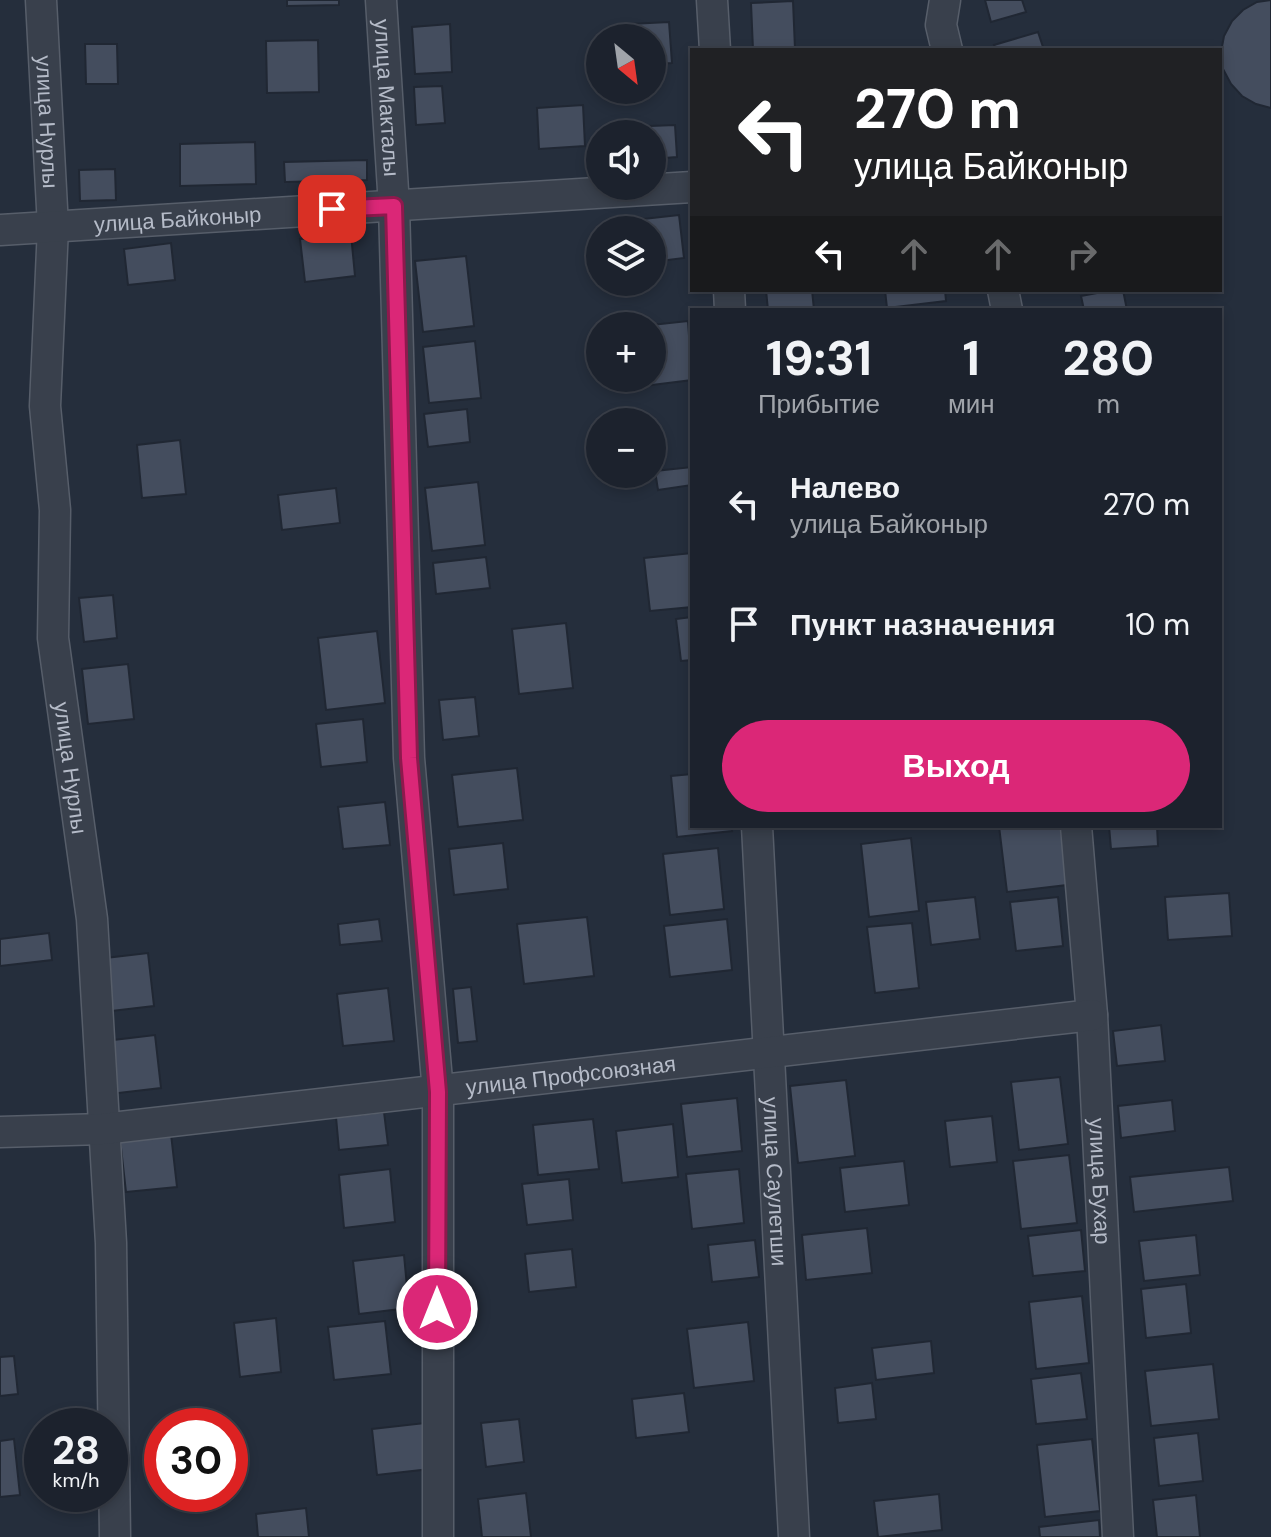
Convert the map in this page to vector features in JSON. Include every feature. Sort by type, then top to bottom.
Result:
[{"type":"street","name":"улица Нурлы","points":[[41,0],[53,227],[45,406],[55,510],[53,638],[92,919],[111,1243],[115,1537]]},
{"type":"street","name":"улица Макталы","points":[[381,0],[394,206],[409,758],[438,1092],[438,1537]]},
{"type":"street","points":[[712,0],[715,48]]},
{"type":"street","points":[[945,0],[941,25],[947,48]]},
{"type":"street","name":"улица Байконыр","points":[[0,230],[690,187]]},
{"type":"street","name":"улица Саулетши","points":[[757,828],[794,1537]]},
{"type":"street","name":"улица Бухар","points":[[1076,828],[1092,1015],[1118,1537]]},
{"type":"street","name":"улица Профсоюзная","points":[[0,1132],[103,1129],[1092,1015]]},
{"type":"building","points":[[287,0],[339,0],[339,5],[287,6]]},
{"type":"building","points":[[985,0],[1022,0],[1026,12],[991,22]]},
{"type":"building","points":[[1271,0],[1271,108],[1242,96],[1223,69],[1224,36],[1232,21],[1257,2]]},
{"type":"building","points":[[793,1],[795,48],[753,48],[751,3]]},
{"type":"building","points":[[669,22],[672,63],[666,63],[666,24],[630,24]]},
{"type":"building","points":[[450,24],[452,72],[415,74],[412,27]]},
{"type":"building","points":[[1038,32],[1043,48],[995,48],[994,45]]},
{"type":"building","points":[[318,40],[319,92],[267,93],[266,41]]},
{"type":"building","points":[[85,44],[117,44],[118,84],[86,84]]},
{"type":"building","points":[[442,86],[445,123],[416,125],[414,87]]},
{"type":"building","points":[[583,105],[585,146],[539,149],[537,108]]},
{"type":"building","points":[[666,125],[675,125],[677,157],[666,158]]},
{"type":"building","points":[[255,142],[256,184],[180,186],[180,144]]},
{"type":"building","points":[[367,160],[367,180],[285,182],[284,162]]},
{"type":"building","points":[[115,169],[116,200],[80,201],[79,170]]},
{"type":"building","points":[[679,215],[684,258],[666,260],[666,216]]},
{"type":"building","points":[[351,234],[355,276],[305,282],[300,239]]},
{"type":"building","points":[[171,243],[175,280],[128,285],[124,249]]},
{"type":"building","points":[[466,256],[474,326],[423,332],[415,261]]},
{"type":"building","points":[[766,292],[812,292],[814,308],[768,308]]},
{"type":"building","points":[[885,292],[945,292],[946,301],[887,308]]},
{"type":"building","points":[[1123,292],[1127,308],[1084,308],[1081,296]]},
{"type":"building","points":[[688,321],[690,380],[666,383],[666,323]]},
{"type":"building","points":[[475,341],[481,398],[429,403],[423,347]]},
{"type":"building","points":[[467,409],[470,442],[428,447],[424,414]]},
{"type":"building","points":[[180,440],[186,494],[142,498],[137,445]]},
{"type":"building","points":[[690,467],[690,485],[658,490],[666,488],[666,470]]},
{"type":"building","points":[[478,482],[485,545],[432,551],[425,488]]},
{"type":"building","points":[[336,488],[340,523],[282,530],[278,495]]},
{"type":"building","points":[[690,553],[690,607],[650,611],[644,558]]},
{"type":"building","points":[[486,557],[490,588],[436,594],[433,563]]},
{"type":"building","points":[[113,595],[117,638],[84,642],[79,598]]},
{"type":"building","points":[[690,617],[690,660],[681,661],[676,619]]},
{"type":"building","points":[[566,623],[573,688],[519,694],[512,629]]},
{"type":"building","points":[[377,631],[385,703],[326,710],[318,638]]},
{"type":"building","points":[[128,664],[134,719],[88,724],[82,669]]},
{"type":"building","points":[[475,697],[479,736],[443,740],[439,700]]},
{"type":"building","points":[[363,719],[367,762],[321,767],[316,724]]},
{"type":"building","points":[[517,768],[523,820],[458,827],[452,775]]},
{"type":"building","points":[[690,774],[690,828],[731,828],[732,831],[677,837],[671,776]]},
{"type":"building","points":[[385,802],[390,845],[343,849],[338,807]]},
{"type":"building","points":[[999,828],[1061,828],[1067,885],[1007,892]]},
{"type":"building","points":[[1109,828],[1157,828],[1158,846],[1111,849]]},
{"type":"building","points":[[911,838],[919,911],[869,917],[861,844]]},
{"type":"building","points":[[503,843],[508,889],[454,895],[449,849]]},
{"type":"building","points":[[718,848],[724,909],[670,915],[663,854]]},
{"type":"building","points":[[1229,893],[1232,936],[1168,940],[1165,897]]},
{"type":"building","points":[[975,897],[980,939],[931,945],[926,902]]},
{"type":"building","points":[[1058,897],[1063,946],[1016,951],[1010,902]]},
{"type":"building","points":[[587,917],[594,976],[524,984],[517,924]]},
{"type":"building","points":[[379,919],[382,941],[340,945],[338,924]]},
{"type":"building","points":[[727,919],[732,970],[670,977],[664,926]]},
{"type":"building","points":[[912,923],[919,988],[875,993],[867,927]]},
{"type":"building","points":[[49,933],[52,960],[0,966],[0,939]]},
{"type":"building","points":[[148,953],[154,1006],[103,1012],[97,959]]},
{"type":"building","points":[[471,987],[477,1041],[458,1043],[453,989]]},
{"type":"building","points":[[388,988],[394,1041],[343,1046],[337,994]]},
{"type":"building","points":[[1161,1025],[1165,1061],[1117,1066],[1113,1031]]},
{"type":"building","points":[[155,1035],[161,1088],[110,1094],[105,1041]]},
{"type":"building","points":[[1060,1077],[1068,1144],[1019,1150],[1011,1082]]},
{"type":"building","points":[[846,1080],[855,1156],[798,1163],[790,1086]]},
{"type":"building","points":[[737,1098],[742,1151],[687,1157],[681,1104]]},
{"type":"building","points":[[1172,1100],[1175,1131],[1121,1138],[1118,1106]]},
{"type":"building","points":[[384,1112],[388,1145],[339,1150],[336,1117]]},
{"type":"building","points":[[992,1116],[997,1162],[950,1167],[945,1121]]},
{"type":"building","points":[[593,1119],[599,1169],[538,1175],[533,1125]]},
{"type":"building","points":[[673,1124],[678,1177],[622,1183],[616,1131]]},
{"type":"building","points":[[171,1134],[177,1187],[126,1192],[120,1139]]},
{"type":"building","points":[[1069,1155],[1077,1223],[1021,1229],[1013,1161]]},
{"type":"building","points":[[904,1161],[909,1205],[845,1212],[840,1168]]},
{"type":"building","points":[[1229,1167],[1233,1201],[1134,1212],[1130,1177]]},
{"type":"building","points":[[390,1169],[395,1222],[344,1228],[339,1175]]},
{"type":"building","points":[[739,1169],[744,1223],[692,1229],[686,1174]]},
{"type":"building","points":[[569,1179],[573,1220],[527,1225],[522,1184]]},
{"type":"building","points":[[867,1228],[872,1273],[806,1280],[802,1235]]},
{"type":"building","points":[[1081,1230],[1085,1271],[1033,1276],[1028,1236]]},
{"type":"building","points":[[1196,1235],[1200,1275],[1144,1281],[1139,1241]]},
{"type":"building","points":[[755,1240],[759,1277],[712,1282],[708,1245]]},
{"type":"building","points":[[572,1249],[576,1287],[529,1292],[525,1254]]},
{"type":"building","points":[[404,1255],[409,1308],[359,1314],[353,1261]]},
{"type":"building","points":[[1186,1284],[1191,1333],[1146,1338],[1141,1289]]},
{"type":"building","points":[[1082,1296],[1089,1363],[1036,1369],[1029,1302]]},
{"type":"building","points":[[276,1318],[281,1372],[240,1377],[234,1323]]},
{"type":"building","points":[[385,1321],[391,1374],[334,1380],[328,1327]]},
{"type":"building","points":[[748,1322],[754,1381],[694,1388],[687,1329]]},
{"type":"building","points":[[931,1341],[934,1373],[876,1380],[872,1348]]},
{"type":"building","points":[[14,1356],[18,1394],[0,1396],[0,1357]]},
{"type":"building","points":[[1213,1364],[1219,1419],[1151,1426],[1145,1371]]},
{"type":"building","points":[[1081,1373],[1087,1419],[1036,1424],[1031,1379]]},
{"type":"building","points":[[872,1383],[876,1419],[838,1423],[835,1388]]},
{"type":"building","points":[[684,1393],[689,1432],[636,1438],[632,1399]]},
{"type":"building","points":[[519,1419],[524,1462],[486,1467],[481,1423]]},
{"type":"building","points":[[425,1423],[430,1469],[377,1475],[372,1429]]},
{"type":"building","points":[[1198,1433],[1203,1481],[1159,1486],[1154,1438]]},
{"type":"building","points":[[14,1439],[20,1495],[0,1497],[0,1441]]},
{"type":"building","points":[[1092,1439],[1100,1511],[1045,1517],[1037,1445]]},
{"type":"building","points":[[526,1493],[531,1537],[482,1537],[478,1499]]},
{"type":"building","points":[[939,1494],[942,1530],[878,1537],[874,1501]]},
{"type":"building","points":[[1196,1495],[1200,1537],[1157,1537],[1153,1500]]},
{"type":"building","points":[[306,1508],[309,1537],[258,1537],[256,1514]]},
{"type":"building","points":[[1099,1520],[1100,1537],[1040,1537],[1039,1527]]},
{"type":"route","points":[[332,209],[394,206],[409,758],[438,1092],[437,1309]]}]
